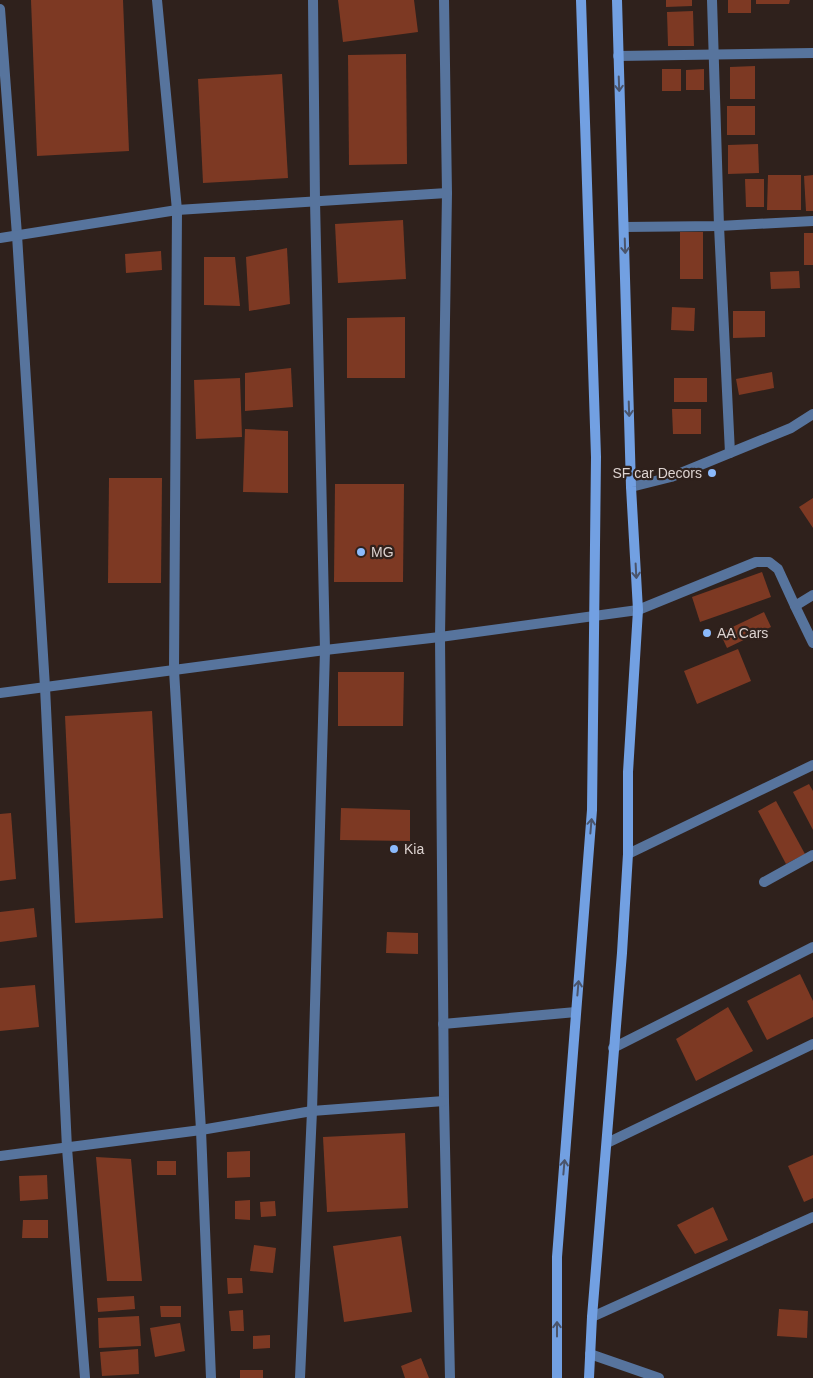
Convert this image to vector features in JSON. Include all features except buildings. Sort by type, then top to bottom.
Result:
[{"type":"main road","points":[[557,1378],[557,1257],[592,810],[596,457],[581,0]]},
{"type":"main road","points":[[589,1378],[592,1317],[622,953],[628,854],[628,772],[638,610],[631,486],[617,0]]},
{"type":"street","points":[[157,0],[177,210],[174,670],[201,1130],[211,1378]]},
{"type":"street","points":[[300,1378],[312,1111],[325,650],[315,201],[313,0]]},
{"type":"street","points":[[444,0],[447,193],[440,637],[444,1101],[450,1378]]},
{"type":"street","points":[[712,0],[719,226],[730,453]]},
{"type":"street","points":[[0,9],[17,236],[45,687],[67,1148],[85,1378]]},
{"type":"street","points":[[618,56],[813,53]]},
{"type":"street","points":[[0,238],[177,210],[447,193]]},
{"type":"street","points":[[624,227],[719,226],[813,221]]},
{"type":"street","points":[[631,486],[671,477],[791,428],[813,414]]},
{"type":"street","points":[[0,693],[638,610],[756,562],[769,562],[778,569],[813,643]]},
{"type":"street","points":[[795,606],[813,595]]},
{"type":"street","points":[[628,854],[813,765]]},
{"type":"street","points":[[764,882],[813,855]]},
{"type":"street","points":[[613,1048],[813,947]]},
{"type":"street","points":[[443,1024],[576,1012]]},
{"type":"street","points":[[607,1143],[813,1044]]},
{"type":"street","points":[[0,1156],[201,1130],[312,1111],[444,1101]]},
{"type":"street","points":[[592,1317],[813,1217]]},
{"type":"street","points":[[590,1354],[659,1378]]},
{"type":"place","name":"SF car Decors","points":[[712,473]]},
{"type":"place","name":"MG","points":[[361,552]]},
{"type":"place","name":"AA Cars","points":[[707,633]]},
{"type":"place","name":"Kia","points":[[394,849]]}]
